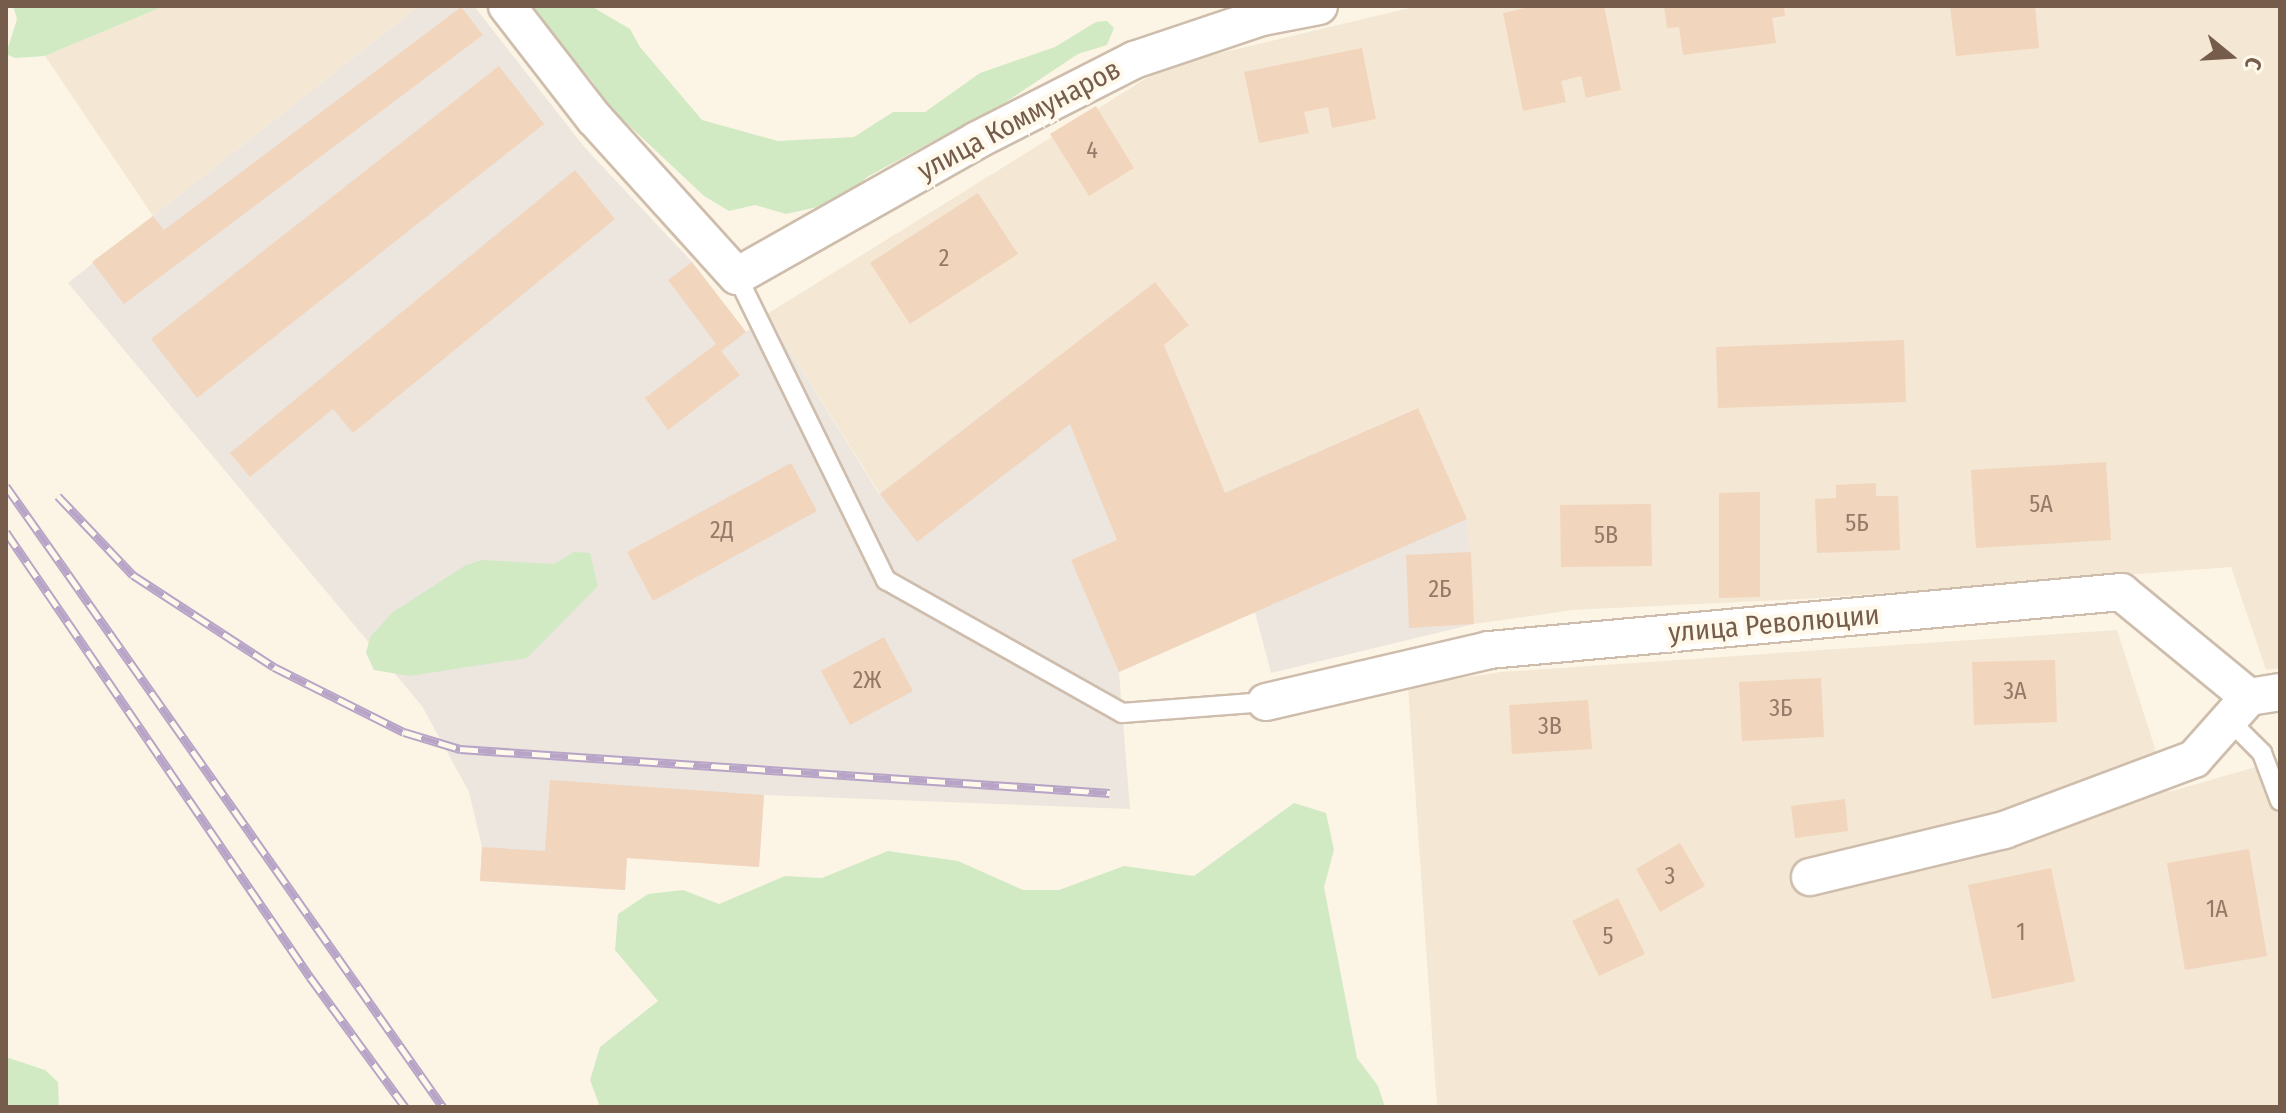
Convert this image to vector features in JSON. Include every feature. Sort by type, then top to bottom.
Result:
[{"type":"street","points":[[507,6],[594,118],[737,276]]},
{"type":"street","name":"улица Коммунаров","points":[[737,276],[977,140],[1134,60],[1262,17],[1319,6]]},
{"type":"street","name":"улица Революции","points":[[1266,702],[1489,650],[2121,592],[2253,703]]},
{"type":"street","points":[[1810,877],[2004,830],[2194,759],[2253,703]]},
{"type":"lane","points":[[737,276],[886,580],[1122,713],[1266,702]]},
{"type":"lane","points":[[2253,703],[2262,753],[2280,801]]},
{"type":"shaded area","points":[[164,6],[419,6],[153,216],[45,56]]},
{"type":"shaded area","points":[[419,6],[474,6],[586,149],[692,262],[746,332],[767,314],[879,494],[1155,282],[1189,325],[1164,345],[1225,492],[1418,408],[1467,519],[1474,624],[1271,673],[1255,612],[1119,672],[1130,809],[764,795],[759,867],[627,858],[625,890],[480,881],[482,847],[469,792],[422,706],[68,283]]},
{"type":"shaded area","points":[[1418,6],[2280,6],[2280,668],[2266,670],[2231,567],[1819,598],[1573,610],[1474,624],[1467,519],[1417,408],[1225,493],[1164,345],[1189,325],[1155,282],[880,494],[767,314],[1166,66]]},
{"type":"shaded area","points":[[2117,630],[2169,792],[2280,760],[2280,1107],[1437,1107],[1408,686],[1501,672]]},
{"type":"green space","points":[[13,6],[164,6],[45,56],[15,58],[6,54],[17,19]]},
{"type":"green space","points":[[528,6],[591,6],[630,29],[640,47],[702,120],[778,141],[854,137],[893,112],[925,112],[980,73],[1055,47],[1096,22],[1107,21],[1114,28],[1107,45],[1078,54],[1006,102],[867,177],[844,201],[786,214],[755,205],[729,211],[704,196],[603,101],[593,82]]},
{"type":"green space","points":[[574,552],[590,553],[598,586],[527,658],[410,676],[374,670],[366,653],[370,637],[393,612],[466,565],[482,560],[554,564]]},
{"type":"green space","points":[[1294,803],[1326,813],[1334,850],[1324,887],[1357,1058],[1378,1086],[1385,1107],[600,1107],[590,1080],[600,1047],[658,1001],[615,950],[618,914],[648,894],[683,890],[719,904],[785,876],[822,878],[888,851],[958,861],[1023,890],[1059,890],[1124,866],[1194,876]]},
{"type":"green space","points":[[6,1057],[45,1070],[58,1082],[59,1107],[6,1107]]},
{"type":"building","points":[[1534,6],[1604,6],[1621,90],[1586,98],[1581,76],[1561,81],[1566,102],[1523,111],[1503,13]]},
{"type":"building","points":[[1664,6],[1784,6],[1785,16],[1772,18],[1776,43],[1683,55],[1679,27],[1667,28]]},
{"type":"building","points":[[1950,6],[2035,6],[2039,48],[1956,56]]},
{"type":"building","points":[[461,7],[483,35],[124,304],[92,262],[153,216],[164,230]]},
{"type":"building","points":[[1362,48],[1376,119],[1332,128],[1328,107],[1304,112],[1309,133],[1259,143],[1244,72]]},
{"type":"building","points":[[499,66],[544,124],[197,398],[151,339]]},
{"type":"building","points":[[1096,106],[1134,168],[1089,196],[1050,134]]},
{"type":"building","points":[[575,170],[615,219],[353,433],[333,409],[250,477],[230,453]]},
{"type":"building","points":[[978,193],[1018,254],[910,324],[870,263]]},
{"type":"building","points":[[692,262],[746,332],[721,351],[740,375],[668,430],[645,398],[716,344],[668,280]]},
{"type":"building","points":[[1155,282],[1189,325],[1164,345],[1225,493],[1418,408],[1467,519],[1119,672],[1071,560],[1117,540],[1070,424],[917,542],[880,494]]},
{"type":"building","points":[[1904,340],[1906,402],[1718,408],[1716,347]]},
{"type":"building","points":[[2106,462],[2111,540],[1976,548],[1971,470]]},
{"type":"building","points":[[791,463],[817,511],[653,601],[627,552]]},
{"type":"building","points":[[1876,483],[1876,496],[1898,496],[1900,550],[1817,553],[1815,499],[1836,498],[1836,485]]},
{"type":"building","points":[[1760,492],[1760,597],[1719,598],[1719,493]]},
{"type":"building","points":[[1651,504],[1652,566],[1561,567],[1560,505]]},
{"type":"building","points":[[1471,552],[1474,624],[1409,628],[1406,555]]},
{"type":"building","points":[[884,637],[913,691],[850,725],[821,671]]},
{"type":"building","points":[[2055,660],[2057,722],[1974,725],[1972,662]]},
{"type":"building","points":[[1821,678],[1824,737],[1742,741],[1739,682]]},
{"type":"building","points":[[1588,700],[1592,749],[1512,754],[1509,705]]},
{"type":"building","points":[[550,780],[764,795],[759,867],[627,858],[625,890],[480,881],[482,847],[545,851]]},
{"type":"building","points":[[1845,799],[1848,831],[1795,838],[1791,806]]},
{"type":"building","points":[[1680,843],[1705,886],[1660,912],[1636,869]]},
{"type":"building","points":[[2249,849],[2267,956],[2185,970],[2167,863]]},
{"type":"building","points":[[2051,868],[2075,981],[1992,999],[1968,885]]},
{"type":"building","points":[[1618,898],[1645,954],[1599,976],[1572,921]]},
{"type":"railway","points":[[6,486],[443,1107]]},
{"type":"railway","points":[[58,496],[133,575],[274,667],[404,732],[460,749],[1110,793]]},
{"type":"railway","points":[[6,532],[310,977],[405,1107]]}]
